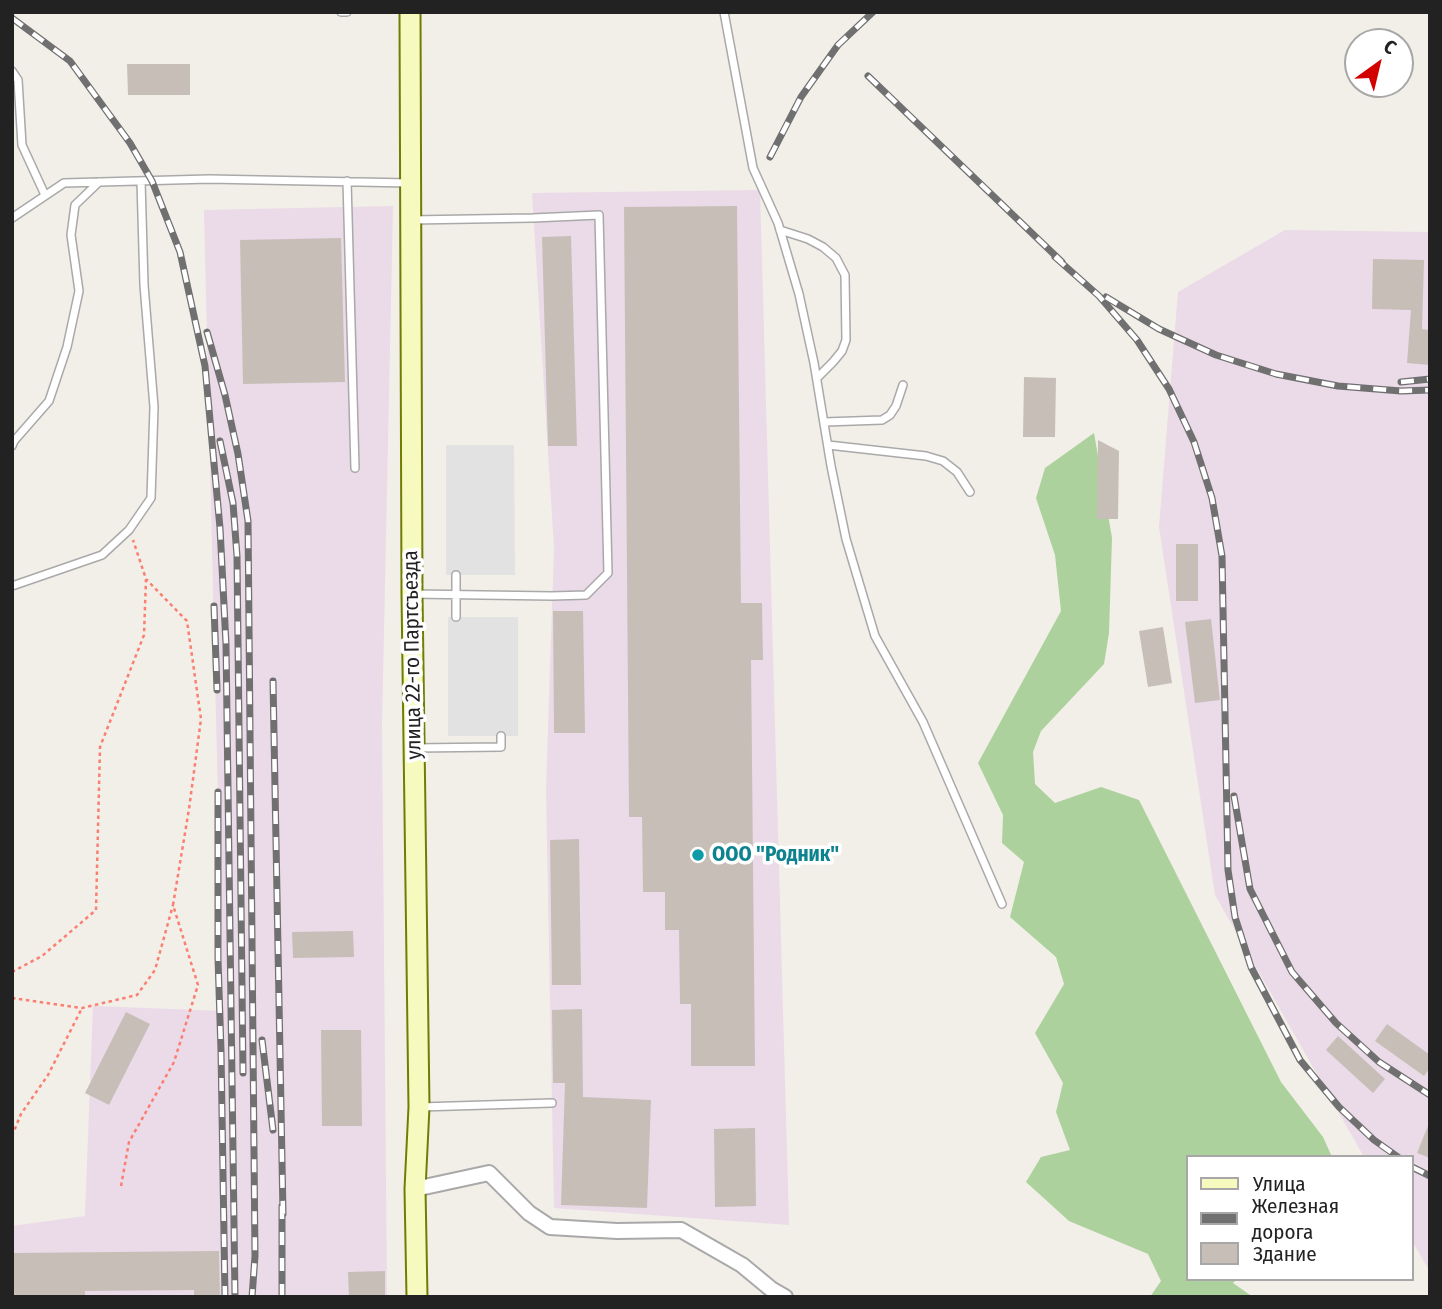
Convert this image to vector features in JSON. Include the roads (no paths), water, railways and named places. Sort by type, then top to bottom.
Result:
[{"type":"street","name":"улица 22-го Партсъезда","points":[[410,12],[413,748],[419,1107],[415,1189],[417,1297]]},
{"type":"street","points":[[415,1189],[489,1173],[529,1213],[550,1227],[617,1231],[681,1230],[742,1265],[785,1297]]},
{"type":"lane","points":[[341,12],[347,12]]},
{"type":"lane","points":[[724,12],[753,168],[779,230],[799,294],[846,539],[875,636],[923,722],[1002,904]]},
{"type":"lane","points":[[12,71],[18,80],[22,145],[45,195]]},
{"type":"lane","points":[[12,218],[64,183],[209,178],[410,183]]},
{"type":"lane","points":[[12,586],[102,555],[129,530],[151,498],[154,407],[144,285],[141,181]]},
{"type":"lane","points":[[347,181],[355,468]]},
{"type":"lane","points":[[12,446],[50,401],[67,347],[79,290],[71,235],[75,205],[100,182]]},
{"type":"lane","points":[[410,220],[599,215],[608,573],[586,595],[412,594]]},
{"type":"lane","points":[[779,230],[823,247],[836,258],[845,275],[846,340],[842,351],[817,378]]},
{"type":"lane","points":[[825,422],[882,420],[890,415],[896,406],[903,385]]},
{"type":"lane","points":[[828,445],[926,456],[943,461],[957,472],[970,492]]},
{"type":"lane","points":[[456,575],[456,617]]},
{"type":"lane","points":[[463,736],[464,748]]},
{"type":"lane","points":[[413,748],[501,747],[501,736]]},
{"type":"lane","points":[[419,1107],[552,1103]]},
{"type":"railway","points":[[770,157],[801,97],[838,45],[873,12]]},
{"type":"railway","points":[[12,18],[70,61],[130,143],[152,181],[180,252],[205,366],[220,528],[226,644],[235,1297]]},
{"type":"railway","points":[[868,76],[1062,262]]},
{"type":"railway","points":[[1055,257],[1099,296],[1137,340],[1169,389],[1194,442],[1212,498],[1222,556],[1228,870],[1235,917],[1251,967],[1300,1060],[1339,1107],[1374,1140],[1395,1155]]},
{"type":"railway","points":[[1106,297],[1159,329],[1216,355],[1276,374],[1338,386],[1401,391],[1430,390]]},
{"type":"railway","points":[[207,332],[238,454],[248,521],[255,1256],[252,1297]]},
{"type":"railway","points":[[1401,382],[1430,379]]},
{"type":"railway","points":[[220,441],[233,503],[237,556],[243,1073]]},
{"type":"railway","points":[[214,606],[217,690]]},
{"type":"railway","points":[[273,681],[283,1214]]},
{"type":"railway","points":[[218,792],[218,958],[225,1297]]},
{"type":"railway","points":[[1234,796],[1250,889],[1292,972],[1336,1023],[1379,1062],[1430,1095]]},
{"type":"railway","points":[[262,1040],[273,1130]]},
{"type":"railway","points":[[1414,1168],[1430,1176]]},
{"type":"railway","points":[[282,1206],[282,1297]]},
{"type":"place","name":"ООО \"Родник\"","points":[[698,855]]}]
